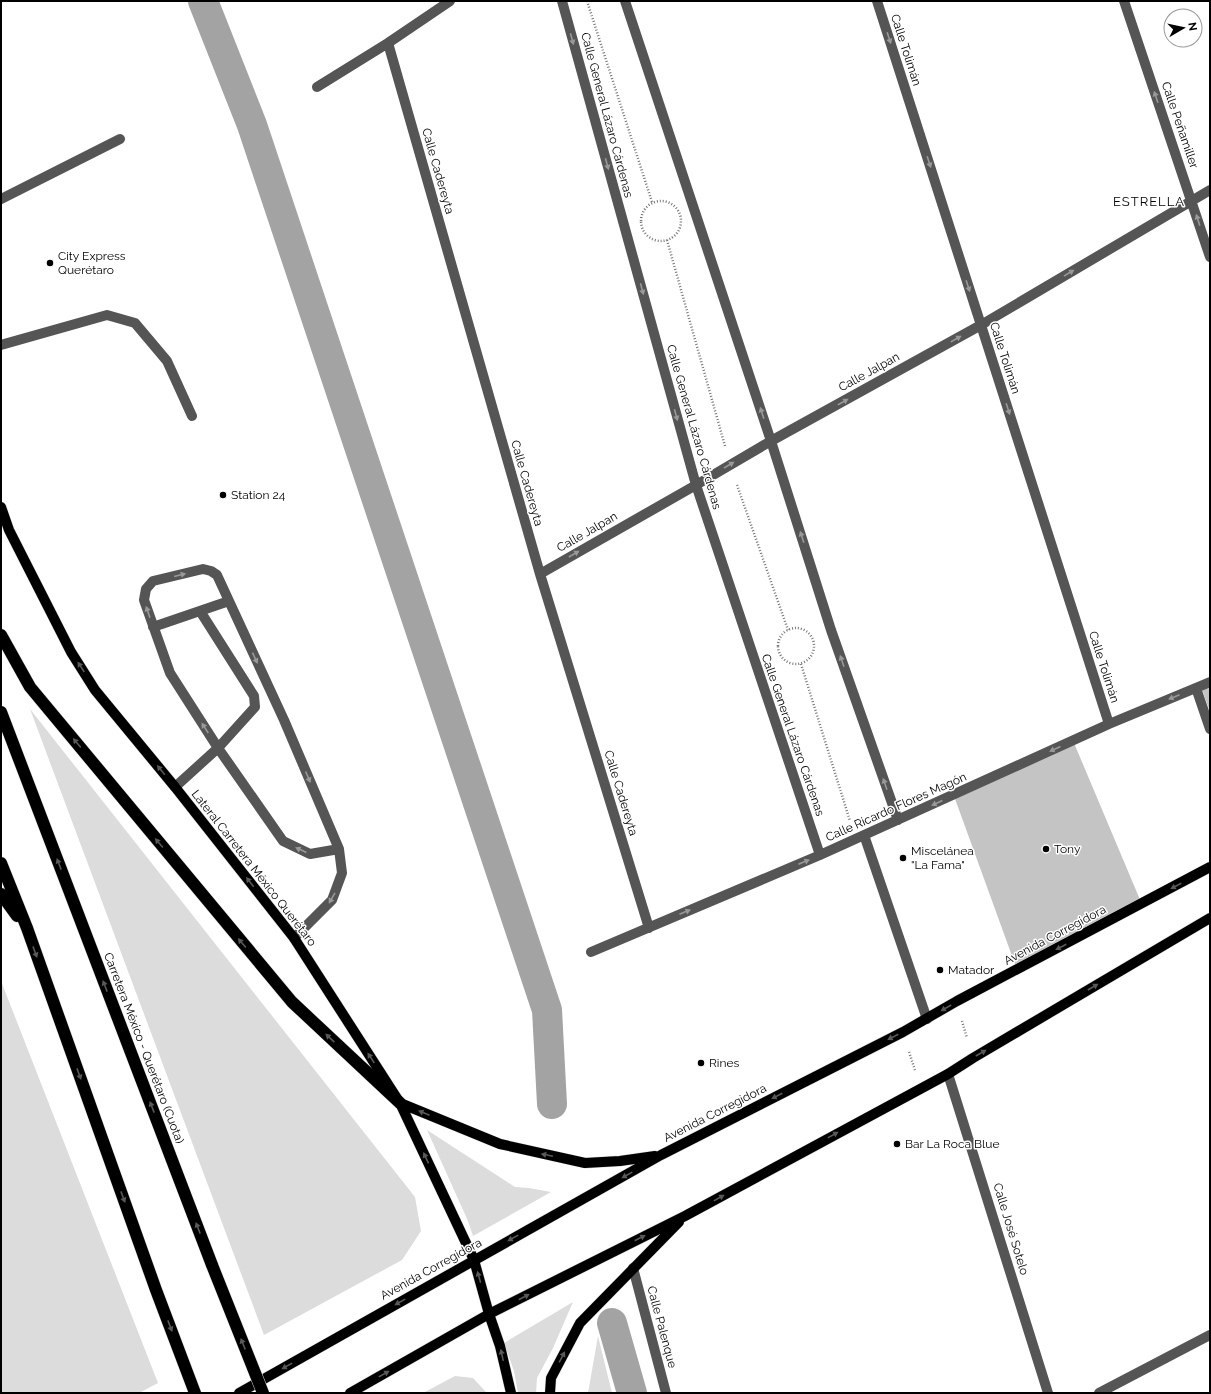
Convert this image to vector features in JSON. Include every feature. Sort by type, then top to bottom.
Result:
[{"type":"highway","points":[[1,635],[30,687],[292,1002],[400,1103]]},
{"type":"highway","name":"Carretera México - Querétaro (Cuota)","points":[[1,712],[212,1265],[263,1393]]},
{"type":"highway","points":[[1,863],[27,928],[156,1290],[195,1393]]},
{"type":"highway","points":[[1,894],[27,928]]},
{"type":"main road","name":"Lateral Carretera México Querétaro","points":[[1,507],[9,530],[71,652],[95,690],[175,787],[294,938],[400,1103],[474,1260],[489,1314],[500,1346],[511,1393]]},
{"type":"main road","name":"Avenida Corregidora","points":[[239,1393],[660,1156],[903,1032],[957,1001],[1210,867]]},
{"type":"main road","points":[[350,1393],[489,1314],[685,1216],[948,1074],[1210,918]]},
{"type":"main road","points":[[400,1103],[500,1144],[585,1163],[620,1162],[660,1156]]},
{"type":"main road","points":[[550,1393],[551,1378],[580,1323],[685,1216]]},
{"type":"street","points":[[317,87],[388,43],[450,1]]},
{"type":"street","name":"Calle General Lázaro Cárdenas","points":[[562,1],[696,485],[820,855]]},
{"type":"street","points":[[625,1],[771,441],[831,630],[898,820]]},
{"type":"street","name":"Calle Tolimán","points":[[877,1],[1109,724]]},
{"type":"street","name":"Calle Peñamiller","points":[[1124,1],[1210,257]]},
{"type":"street","name":"Calle Cadereyta","points":[[388,43],[540,574],[649,928]]},
{"type":"street","points":[[1,198],[120,138]]},
{"type":"street","name":"Calle Jalpan","points":[[540,574],[771,441],[981,325],[1210,190]]},
{"type":"street","points":[[1,345],[107,315],[135,323],[167,361],[192,416]]},
{"type":"street","points":[[294,938],[332,900],[342,873],[339,849],[284,720],[217,575],[211,571],[203,569],[153,581],[146,589],[144,600],[170,674],[218,748],[283,841],[310,854],[339,849]]},
{"type":"street","points":[[153,627],[229,601]]},
{"type":"street","points":[[175,787],[218,748],[255,707],[254,696],[200,611]]},
{"type":"street","name":"Calle Ricardo Flores Magón","points":[[591,952],[820,855],[1109,724],[1210,682]]},
{"type":"street","points":[[1196,688],[1210,729]]},
{"type":"street","points":[[860,837],[927,1019]]},
{"type":"street","name":"Calle José Sotelo","points":[[948,1074],[1048,1393]]},
{"type":"street","name":"Calle Palenque","points":[[633,1268],[666,1393]]},
{"type":"street","points":[[1099,1393],[1210,1335]]},
{"type":"path","points":[[587,1],[652,202]]},
{"type":"path","points":[[652,202],[668,202],[680,213],[681,222],[679,229],[674,236],[667,240],[660,241],[652,239],[646,234],[642,227],[642,213],[652,202]]},
{"type":"path","points":[[667,240],[730,465],[788,630]]},
{"type":"path","points":[[795,628],[803,629],[808,632],[815,643],[813,655],[808,661],[802,664],[794,665],[787,663],[781,658],[778,650],[778,643],[781,635],[788,630],[795,628]]},
{"type":"path","points":[[802,664],[860,837]]},
{"type":"path","points":[[957,1001],[973,1058]]},
{"type":"path","points":[[903,1032],[920,1088]]},
{"type":"shaded area","points":[[30,709],[415,1197],[421,1231],[402,1260],[264,1335]]},
{"type":"shaded area","points":[[1,981],[158,1383],[139,1393],[1,1393]]},
{"type":"shaded area","points":[[427,1130],[515,1187],[551,1192],[473,1236],[468,1221]]},
{"type":"shaded area","points":[[573,1302],[553,1348],[537,1378],[536,1393],[518,1393],[514,1371],[504,1343]]},
{"type":"shaded area","points":[[598,1336],[612,1393],[588,1393]]},
{"type":"shaded area","points":[[455,1376],[473,1378],[487,1393],[423,1393]]},
{"type":"building","points":[[1210,686],[1210,712],[1202,689]]},
{"type":"building","name":"Tony","points":[[1074,743],[1141,902],[1016,967],[954,796]]},
{"type":"waterway","points":[[203,1],[252,125],[547,1010],[552,1104]]},
{"type":"waterway","points":[[612,1323],[632,1393]]},
{"type":"place","name":"City Express Querétaro","points":[[50,263]]},
{"type":"place","name":"Station 24","points":[[223,495]]},
{"type":"place","name":"Tony","points":[[1046,849]]},
{"type":"place","name":"Miscelánea \"La Fama\"","points":[[903,858]]},
{"type":"place","name":"Matador","points":[[940,970]]},
{"type":"place","name":"Rines","points":[[701,1063]]},
{"type":"place","name":"Bar La Roca Blue","points":[[897,1144]]},
{"type":"district","name":"ESTRELLA","points":[[1149,201]]}]
